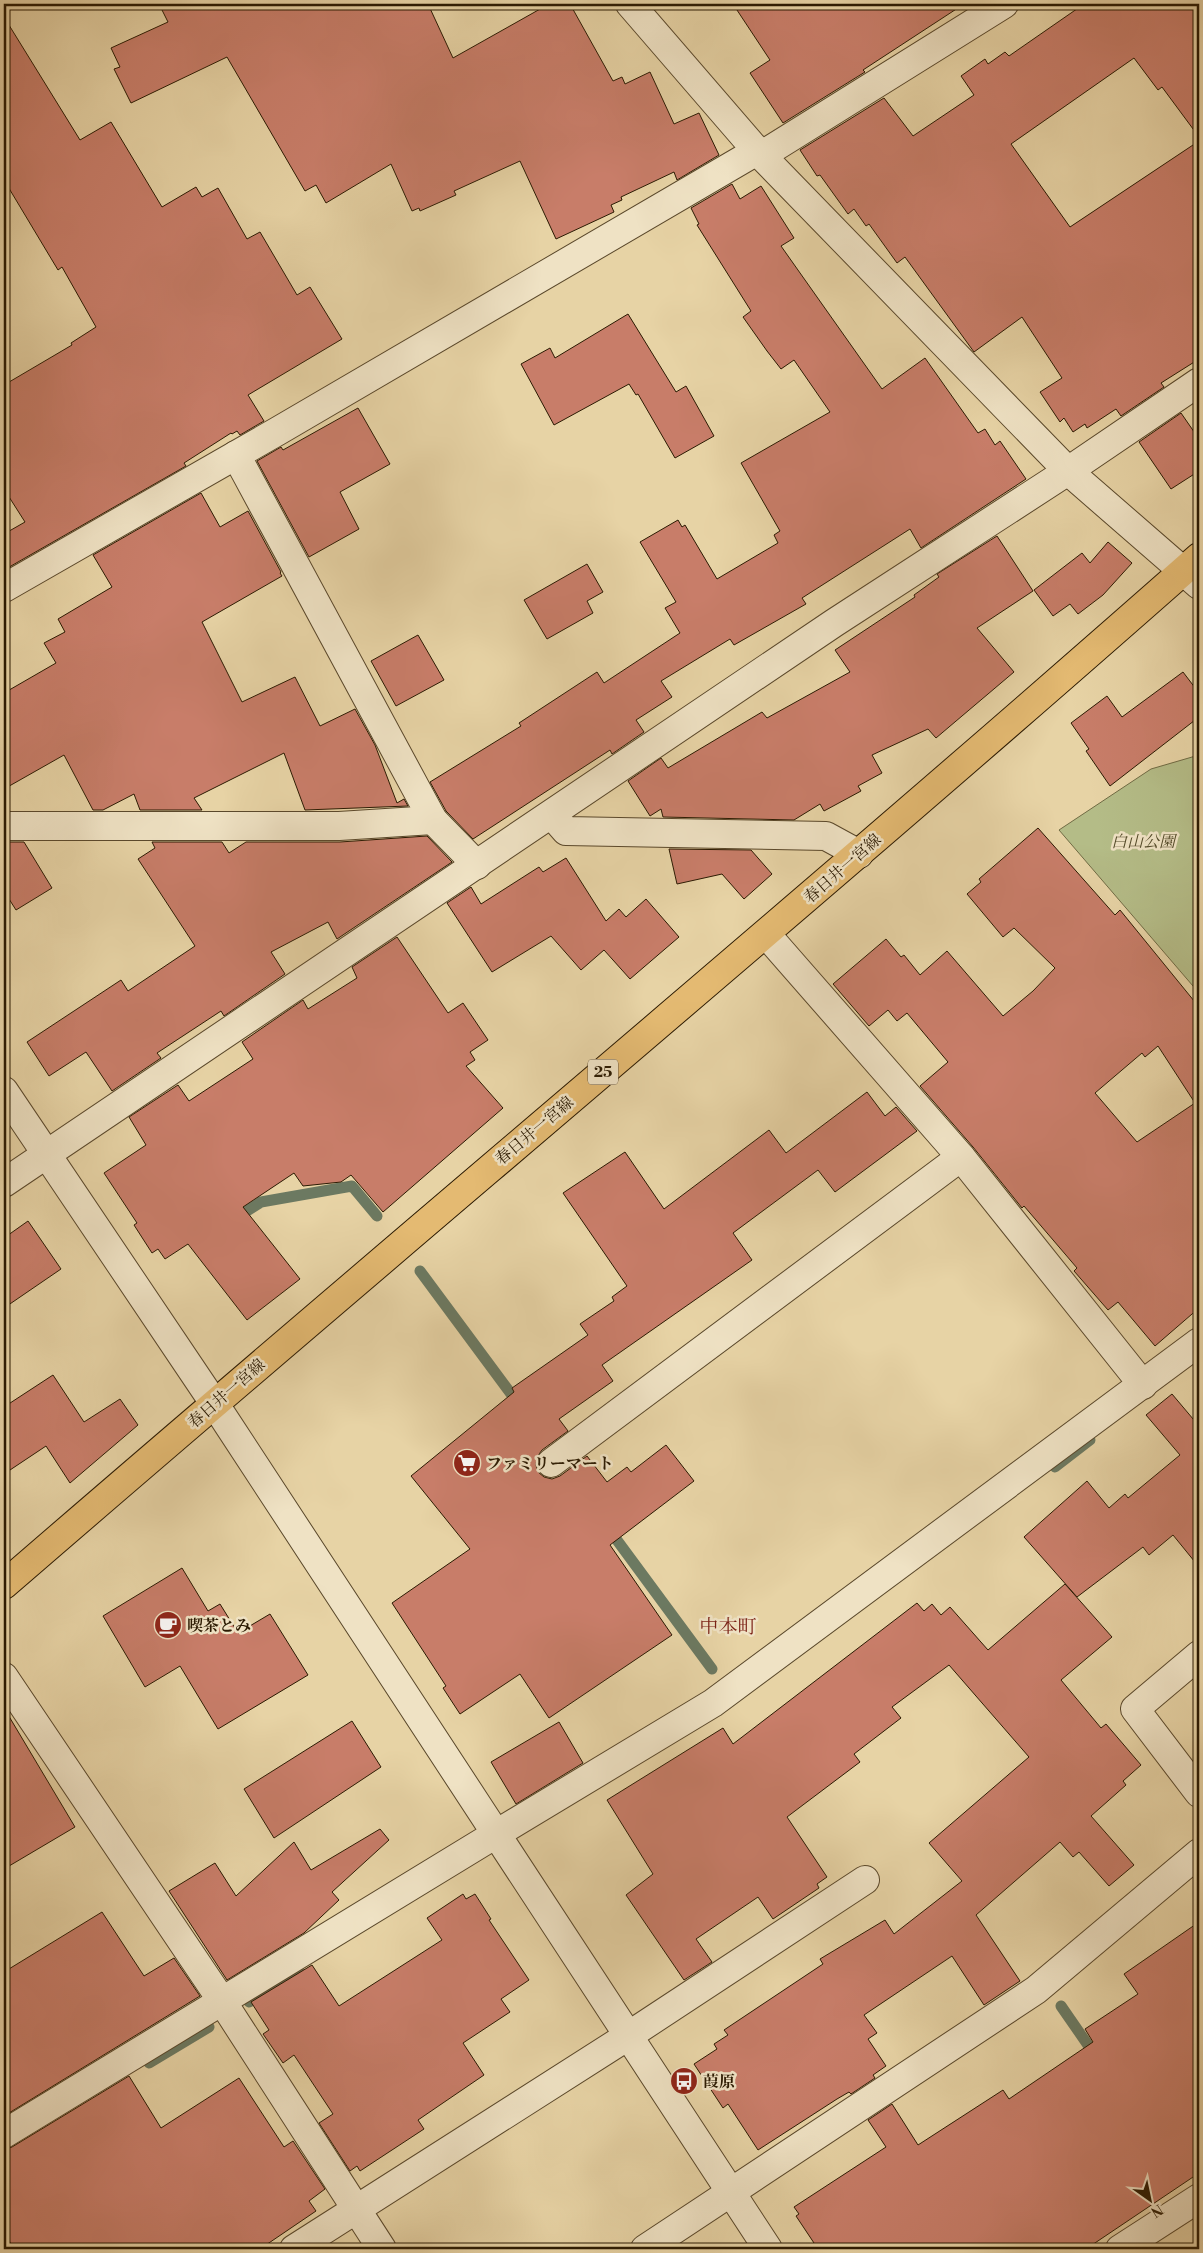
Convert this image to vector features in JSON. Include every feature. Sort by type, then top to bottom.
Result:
[{"type":"main road","name":"春日井一宮線","points":[[4,1584],[214,1402],[1194,571]]},
{"type":"street","points":[[630,4],[759,153],[1068,471],[1194,571]]},
{"type":"street","points":[[4,588],[759,153],[1004,4]]},
{"type":"street","points":[[4,1183],[834,623],[1068,471],[1199,382]]},
{"type":"street","points":[[236,455],[433,820],[477,865]]},
{"type":"street","points":[[552,815],[566,830],[826,836],[859,854]]},
{"type":"street","points":[[4,826],[340,826],[433,820]]},
{"type":"street","points":[[766,934],[960,1157],[1143,1385]]},
{"type":"street","points":[[4,1091],[214,1402],[768,2249]]},
{"type":"street","points":[[551,1463],[960,1157]]},
{"type":"street","points":[[4,2134],[713,1704],[1199,1342]]},
{"type":"street","points":[[1199,1655],[1135,1709],[1199,1793]]},
{"type":"street","points":[[4,1677],[222,2001],[355,2210],[382,2249]]},
{"type":"street","points":[[645,2249],[1036,1990],[1199,1853]]},
{"type":"street","points":[[294,2249],[628,2036],[865,1880]]},
{"type":"street","points":[[1120,2249],[1199,2198]]},
{"type":"green space","name":"白山公園","points":[[1199,755],[1199,993],[1059,830],[1151,769]]},
{"type":"building","points":[[159,4],[428,4],[453,58],[549,4],[570,4],[613,81],[622,77],[625,84],[650,72],[674,124],[699,113],[719,155],[677,180],[674,172],[621,197],[622,200],[611,205],[614,212],[556,239],[520,161],[454,191],[456,195],[420,211],[419,208],[412,211],[391,164],[326,203],[316,185],[305,191],[227,57],[131,103],[114,69],[120,67],[111,48],[168,22]]},
{"type":"building","points":[[733,4],[964,4],[863,70],[865,72],[783,123],[750,73],[770,60]]},
{"type":"building","points":[[1084,4],[1199,4],[1199,137],[1162,87],[1158,90],[1134,58],[1011,144],[1070,227],[1199,141],[1199,359],[1161,383],[1164,387],[1121,416],[1116,409],[1087,428],[1085,424],[1073,432],[1064,418],[1060,422],[1040,392],[1062,378],[1022,317],[974,352],[905,257],[897,263],[869,224],[866,226],[854,209],[848,214],[820,175],[817,176],[800,150],[884,98],[913,136],[974,95],[961,76],[985,59],[988,64],[1005,52],[1009,56]]},
{"type":"building","points":[[4,17],[80,140],[111,122],[162,207],[196,187],[202,197],[218,188],[247,239],[260,232],[297,295],[310,287],[342,339],[248,395],[264,421],[240,435],[237,431],[231,433],[184,463],[186,466],[4,570],[4,534],[25,522],[4,489],[4,385],[72,345],[71,343],[96,327],[62,267],[58,270],[4,180]]},
{"type":"building","points":[[732,184],[740,199],[761,186],[794,238],[781,246],[882,389],[925,358],[978,433],[985,429],[995,445],[1000,441],[1026,479],[921,548],[910,529],[802,598],[806,604],[734,645],[730,639],[661,681],[672,697],[636,720],[644,732],[612,754],[610,750],[473,839],[446,811],[430,782],[521,726],[519,723],[597,672],[604,683],[680,633],[665,608],[676,602],[640,542],[678,520],[682,527],[685,525],[717,579],[778,543],[774,535],[780,531],[741,463],[830,412],[794,360],[781,369],[767,351],[743,317],[751,311],[697,225],[699,224],[691,208]]},
{"type":"building","points":[[628,314],[676,392],[686,386],[714,436],[675,458],[638,394],[636,395],[629,384],[554,425],[521,364],[550,348],[555,358]]},
{"type":"building","points":[[358,408],[390,464],[340,492],[359,529],[309,557],[257,461],[281,447],[283,450]]},
{"type":"building","points":[[1181,413],[1199,439],[1199,471],[1171,489],[1139,442]]},
{"type":"building","points":[[201,493],[220,527],[248,511],[282,576],[202,622],[242,702],[295,677],[320,726],[355,709],[375,745],[397,803],[404,799],[408,806],[305,810],[284,753],[194,798],[202,810],[140,810],[134,794],[103,810],[93,810],[64,755],[4,789],[4,693],[56,663],[44,643],[65,632],[58,619],[112,587],[93,555]]},
{"type":"building","points":[[997,536],[1033,591],[977,628],[1014,672],[936,738],[928,729],[872,755],[882,773],[858,786],[861,791],[824,811],[820,804],[794,820],[663,817],[661,809],[650,816],[628,781],[661,758],[668,768],[762,712],[767,718],[850,672],[835,650],[915,597],[914,595],[939,577],[937,574]]},
{"type":"building","points":[[1108,542],[1132,563],[1103,595],[1078,614],[1070,604],[1053,616],[1034,590],[1082,553],[1090,563]]},
{"type":"building","points":[[587,564],[603,592],[587,601],[593,613],[547,639],[524,600]]},
{"type":"building","points":[[418,635],[444,680],[396,706],[371,661]]},
{"type":"building","points":[[1183,672],[1199,693],[1199,717],[1110,786],[1086,751],[1089,749],[1071,723],[1107,696],[1122,717]]},
{"type":"building","points":[[1038,828],[1115,915],[1120,910],[1199,1007],[1199,1308],[1155,1346],[1118,1302],[1108,1310],[1074,1271],[1077,1268],[1024,1206],[1022,1208],[973,1147],[920,1086],[948,1062],[907,1013],[897,1021],[888,1010],[869,1026],[833,984],[886,939],[901,957],[904,955],[920,975],[947,951],[1003,1016],[1033,991],[1055,968],[1014,928],[1003,937],[967,894],[981,882],[979,879]],"holes":[[[1158,1046],[1195,1103],[1137,1142],[1095,1093],[1142,1053],[1145,1057]]]},
{"type":"building","points":[[427,836],[452,862],[337,939],[328,922],[271,952],[285,974],[224,1016],[221,1011],[157,1053],[161,1058],[112,1091],[86,1052],[49,1076],[27,1042],[121,980],[128,991],[195,946],[138,859],[155,848],[152,842],[222,842],[229,853],[246,842],[340,842]]},
{"type":"building","points":[[4,842],[24,842],[52,888],[16,910],[4,891]]},
{"type":"building","points":[[669,849],[751,850],[772,874],[744,899],[722,874],[677,884]]},
{"type":"building","points":[[566,858],[606,921],[619,909],[626,917],[646,899],[679,937],[630,979],[604,950],[581,970],[551,936],[492,972],[447,903],[471,887],[481,904],[539,867],[543,872]]},
{"type":"building","points":[[397,937],[448,1013],[463,1003],[488,1040],[470,1052],[475,1060],[466,1066],[503,1108],[383,1212],[351,1175],[341,1182],[303,1186],[294,1173],[243,1207],[300,1279],[247,1320],[188,1244],[165,1259],[158,1249],[152,1253],[134,1225],[137,1223],[104,1173],[146,1145],[129,1117],[178,1085],[189,1101],[253,1059],[242,1042],[303,1000],[308,1009],[357,978],[352,967]]},
{"type":"building","points":[[867,1092],[885,1116],[896,1107],[917,1131],[835,1192],[818,1170],[733,1233],[752,1260],[602,1365],[613,1381],[559,1419],[568,1431],[542,1450],[537,1457],[536,1465],[538,1472],[544,1477],[552,1479],[560,1476],[587,1456],[607,1482],[627,1467],[631,1472],[666,1445],[694,1481],[610,1545],[672,1635],[549,1718],[520,1674],[460,1714],[443,1688],[446,1686],[392,1603],[470,1549],[411,1476],[514,1392],[512,1388],[588,1335],[580,1324],[614,1301],[612,1297],[627,1286],[563,1193],[625,1152],[664,1209],[769,1130],[786,1153]]},
{"type":"building","points":[[28,1221],[61,1269],[4,1308],[4,1238]]},
{"type":"building","points":[[53,1375],[84,1422],[120,1399],[138,1425],[70,1483],[46,1446],[4,1474],[4,1407]]},
{"type":"building","points":[[1172,1394],[1199,1426],[1199,1567],[1173,1535],[1149,1555],[1143,1547],[1077,1597],[1024,1537],[1087,1481],[1109,1508],[1125,1494],[1128,1498],[1180,1455],[1146,1415]]},
{"type":"building","points":[[182,1568],[208,1611],[220,1604],[238,1633],[270,1614],[308,1675],[218,1729],[180,1666],[145,1687],[103,1616]]},
{"type":"building","points":[[1065,1584],[1112,1637],[1061,1680],[1101,1728],[1106,1724],[1141,1765],[1123,1781],[1126,1785],[1091,1816],[1134,1865],[1109,1886],[1079,1852],[1073,1857],[1060,1842],[976,1915],[1020,1981],[984,2005],[952,1956],[864,2015],[877,2033],[868,2039],[886,2066],[873,2075],[875,2078],[851,2094],[849,2092],[837,2099],[758,2150],[728,2104],[723,2108],[694,2064],[717,2049],[714,2044],[728,2035],[724,2030],[823,1964],[820,1959],[885,1920],[894,1934],[962,1881],[929,1843],[1029,1757],[949,1665],[892,1707],[901,1718],[854,1754],[860,1762],[787,1817],[827,1877],[817,1884],[819,1888],[773,1919],[758,1897],[696,1939],[712,1962],[684,1980],[626,1895],[653,1874],[607,1800],[723,1728],[733,1744],[917,1603],[924,1611],[932,1604],[941,1615],[950,1607],[988,1650]]},
{"type":"building","points":[[4,1708],[75,1827],[4,1869]]},
{"type":"building","points":[[352,1721],[381,1767],[274,1838],[244,1789]]},
{"type":"building","points":[[559,1722],[583,1763],[516,1804],[491,1762]]},
{"type":"building","points":[[380,1829],[389,1840],[332,1892],[339,1900],[304,1933],[227,1980],[169,1891],[215,1863],[236,1896],[294,1842],[311,1870]]},
{"type":"building","points":[[463,1894],[466,1899],[475,1894],[491,1919],[489,1920],[529,1980],[501,1999],[510,2012],[463,2043],[484,2075],[418,2120],[424,2129],[360,2171],[357,2166],[350,2171],[319,2123],[333,2114],[294,2055],[283,2063],[263,2034],[269,2030],[251,2002],[312,1965],[339,2006],[442,1940],[427,1918]]},
{"type":"building","points":[[102,1912],[144,1976],[174,1958],[200,1996],[4,2116],[4,1972]]},
{"type":"building","points":[[1199,1922],[1199,2173],[1086,2249],[818,2249],[796,2216],[799,2214],[794,2207],[886,2147],[868,2120],[892,2104],[918,2145],[1003,2090],[1009,2099],[1093,2042],[1085,2029],[1138,1994],[1124,1974]]},
{"type":"building","points":[[129,2076],[161,2128],[239,2078],[284,2147],[293,2141],[325,2189],[309,2201],[316,2211],[260,2249],[14,2249],[4,2232],[4,2150]]},
{"type":"waterway","points":[[234,1219],[261,1202],[352,1186],[377,1216]]},
{"type":"waterway","points":[[420,1271],[520,1406]]},
{"type":"waterway","points":[[1055,1467],[1090,1440]]},
{"type":"waterway","points":[[608,1528],[712,1669]]},
{"type":"waterway","points":[[249,2002],[299,1972]]},
{"type":"waterway","points":[[1061,2006],[1097,2058]]},
{"type":"waterway","points":[[149,2063],[209,2027]]},
{"type":"place","name":"ファミリーマート","points":[[467,1463]]},
{"type":"place","name":"喫茶とみ","points":[[168,1625]]},
{"type":"place","name":"葭原","points":[[684,2081]]},
{"type":"district","name":"中本町","points":[[728,1626]]}]
